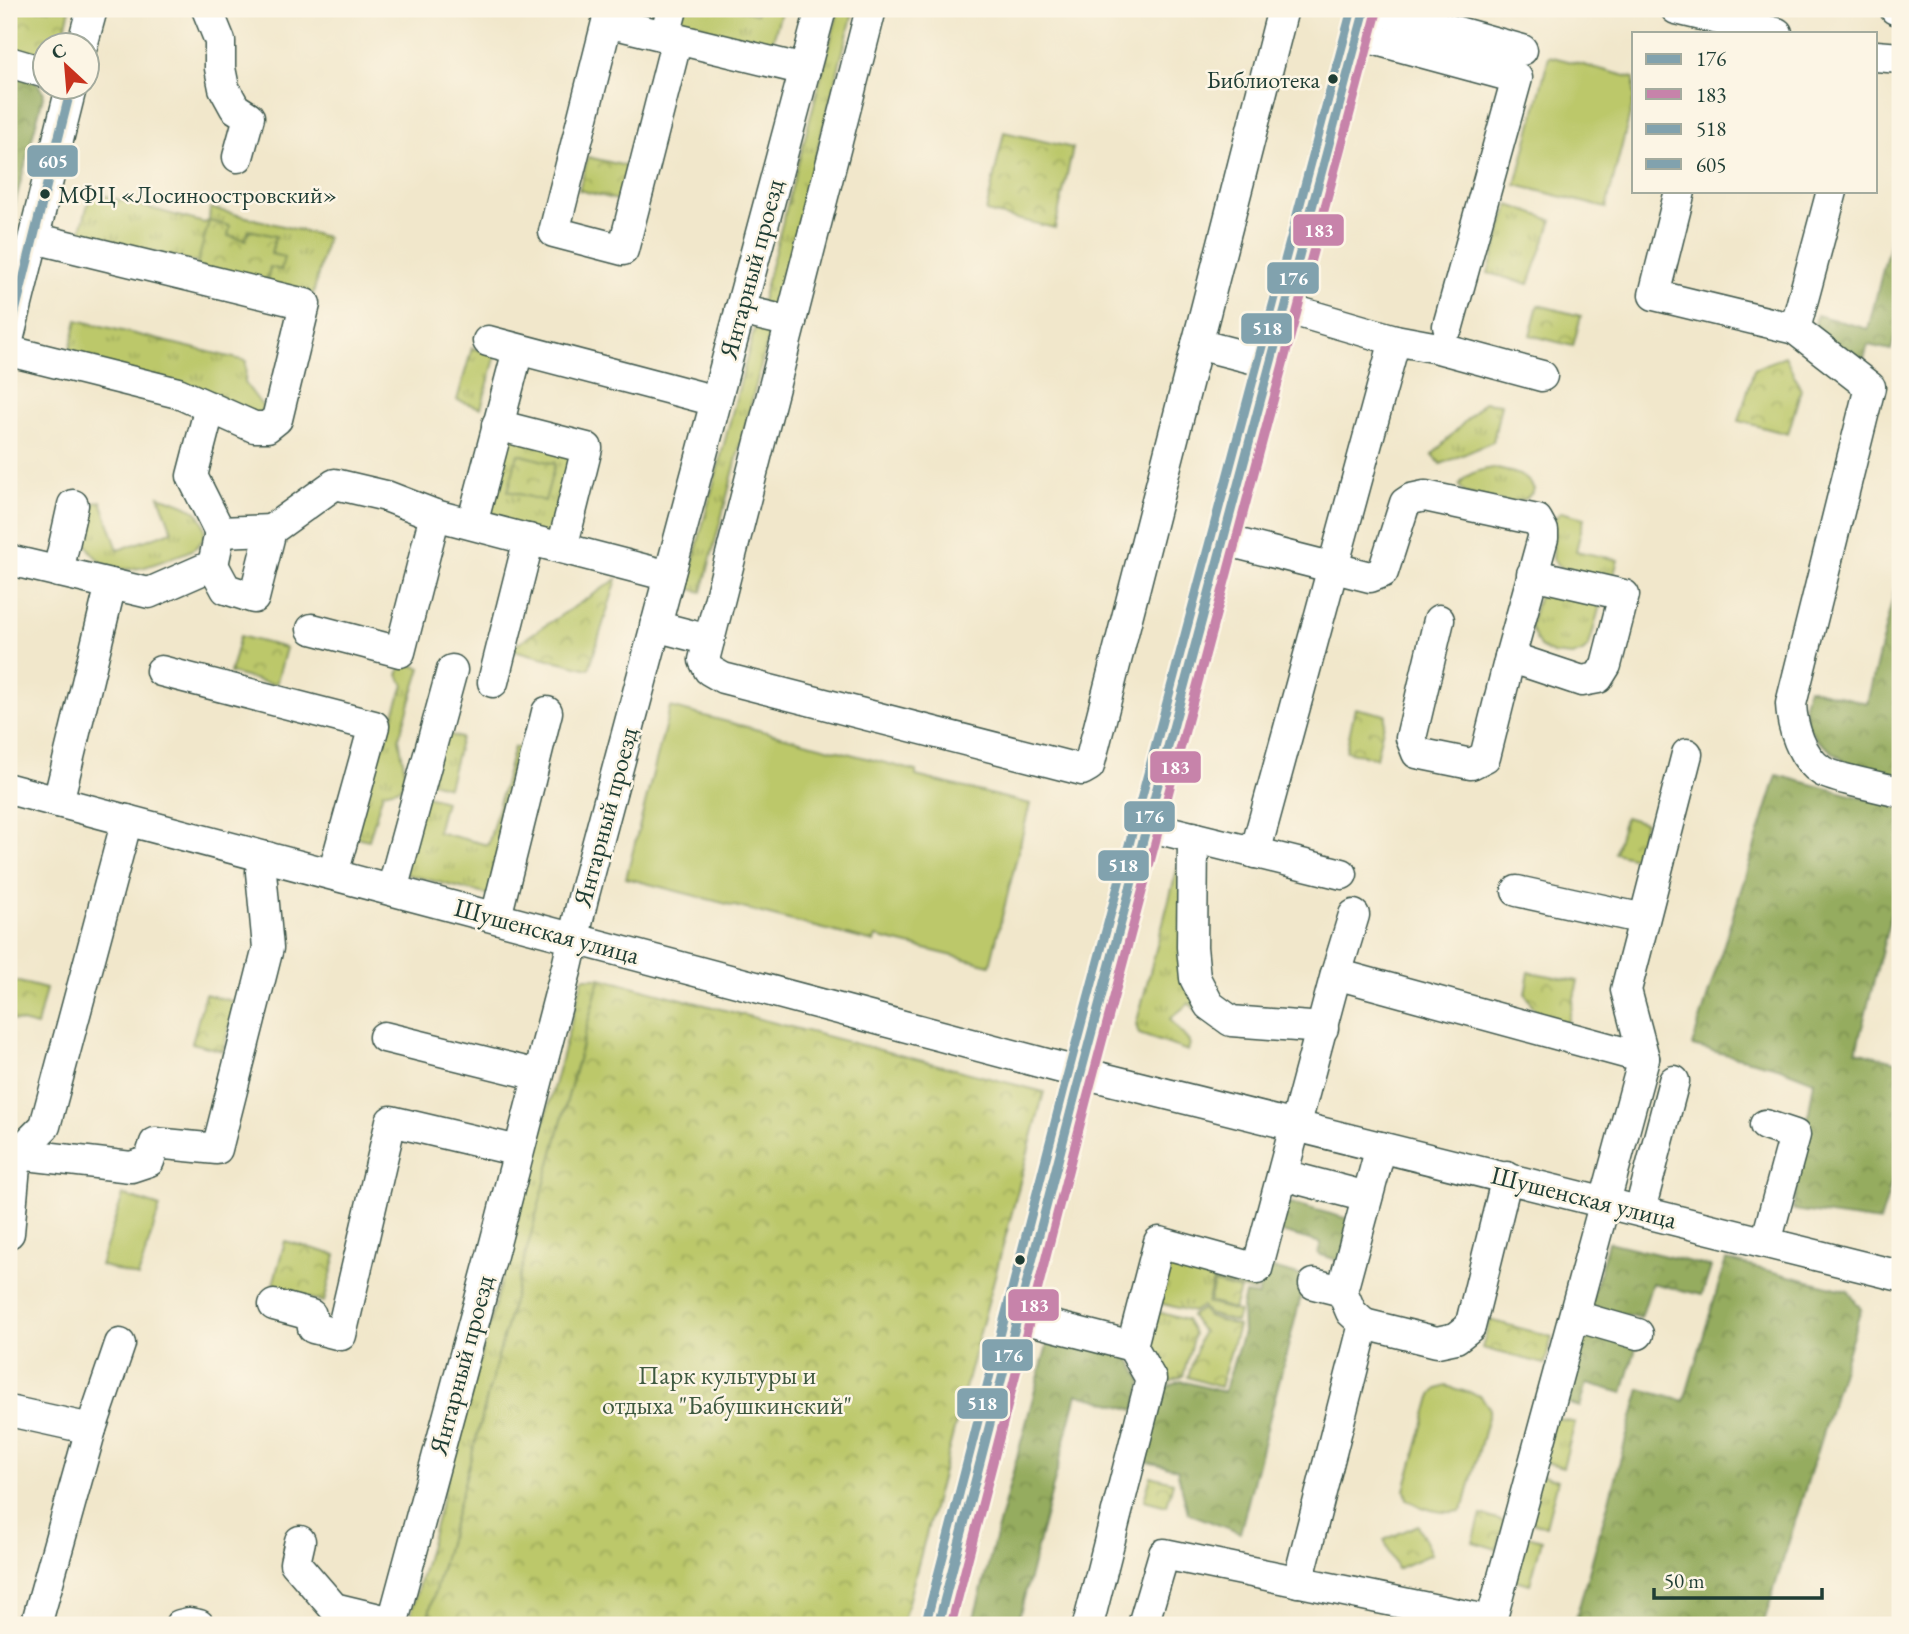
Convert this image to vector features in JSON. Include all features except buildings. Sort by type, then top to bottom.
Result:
[{"type":"street","points":[[86,32],[92,9]]},
{"type":"street","points":[[207,9],[220,41],[220,68],[224,88],[235,108],[249,117],[238,157]]},
{"type":"street","name":"Янтарный проезд","points":[[392,1624],[668,576],[821,9]]},
{"type":"street","points":[[871,9],[704,660],[709,670],[723,678],[1072,767],[1086,768],[1283,9]]},
{"type":"street","points":[[1375,9],[1522,50]]},
{"type":"street","points":[[1676,9],[1720,27],[1768,32]]},
{"type":"street","points":[[671,28],[623,250],[554,232],[607,22],[671,28],[804,70]]},
{"type":"street","points":[[937,1625],[1081,1073],[1362,22],[1517,78],[1448,326]]},
{"type":"street","points":[[1878,56],[1900,58]]},
{"type":"street","points":[[9,62],[32,69]]},
{"type":"street","points":[[9,336],[68,102]]},
{"type":"street","points":[[1680,192],[1654,295],[1795,329],[1870,387],[1791,704],[1792,719],[1807,755],[1822,772],[1900,792]]},
{"type":"street","points":[[1795,329],[1832,192]]},
{"type":"street","points":[[9,351],[178,393],[254,427],[267,427],[277,419],[305,304],[34,238]]},
{"type":"street","points":[[1285,308],[1395,340],[1438,348],[1542,376]]},
{"type":"street","points":[[740,310],[791,322]]},
{"type":"street","points":[[1255,853],[1395,340]]},
{"type":"street","points":[[488,341],[716,401]]},
{"type":"street","points":[[1197,344],[1271,363]]},
{"type":"street","points":[[472,524],[518,350]]},
{"type":"street","points":[[210,407],[192,476],[220,532],[213,565],[226,589],[254,598],[271,530]]},
{"type":"street","points":[[498,425],[587,448],[562,548]]},
{"type":"street","points":[[220,532],[271,530],[335,484],[386,496],[435,515],[668,576]]},
{"type":"street","points":[[1224,540],[1370,577],[1382,572],[1405,503],[1411,499],[1425,496],[1537,520],[1543,531],[1485,757],[1471,764],[1416,753],[1411,738],[1439,620]]},
{"type":"street","points":[[58,572],[73,505]]},
{"type":"street","points":[[312,629],[400,652],[435,515]]},
{"type":"street","points":[[493,681],[529,539]]},
{"type":"street","points":[[9,560],[149,593],[213,565]]},
{"type":"street","points":[[1510,657],[1582,681],[1598,678],[1606,665],[1624,595],[1532,574]]},
{"type":"street","points":[[58,802],[111,584]]},
{"type":"street","points":[[655,626],[709,640]]},
{"type":"street","points":[[392,890],[452,670]]},
{"type":"street","points":[[161,671],[374,726],[334,874]]},
{"type":"street","points":[[496,917],[547,712]]},
{"type":"street","points":[[1143,1625],[1164,1554],[1490,1623],[1644,1058],[1626,990],[1687,754]]},
{"type":"street","name":"Шушенская улица","points":[[9,789],[1081,1073],[1900,1276]]},
{"type":"street","points":[[9,1233],[12,1154],[45,1126],[127,820]]},
{"type":"street","points":[[1147,826],[1342,874]]},
{"type":"street","points":[[1193,838],[1192,947],[1195,978],[1209,1005],[1231,1021],[1323,1028]]},
{"type":"street","points":[[12,1154],[131,1167],[149,1161],[155,1143],[218,1149],[268,948],[261,872],[267,857]]},
{"type":"street","points":[[1517,891],[1644,919]]},
{"type":"street","points":[[1088,1625],[1151,1379],[1132,1346],[1159,1242],[1258,1269],[1354,915]]},
{"type":"street","points":[[1336,974],[1644,1058]]},
{"type":"street","points":[[384,1037],[538,1075]]},
{"type":"street","points":[[1640,1210],[1674,1081]]},
{"type":"street","points":[[274,1305],[311,1315],[313,1328],[341,1335],[391,1121],[518,1150]]},
{"type":"street","points":[[1765,1125],[1795,1135],[1766,1242]]},
{"type":"street","points":[[1381,1147],[1367,1197],[1328,1287],[1364,1324],[1437,1342],[1456,1338],[1470,1327],[1507,1177]]},
{"type":"street","points":[[1283,1175],[1367,1197]]},
{"type":"street","points":[[1575,1316],[1638,1334]]},
{"type":"street","points":[[1018,1317],[1132,1346]]},
{"type":"street","points":[[1298,1582],[1364,1324]]},
{"type":"street","points":[[36,1625],[91,1429],[120,1344]]},
{"type":"street","points":[[9,1411],[91,1429]]},
{"type":"street","points":[[300,1541],[295,1563],[334,1608],[392,1624]]},
{"type":"street","points":[[180,1625],[199,1625]]},
{"type":"green space","points":[[9,9],[70,9],[64,32],[32,32],[32,57],[9,51]]},
{"type":"green space","points":[[681,9],[738,9],[756,14],[758,9],[782,9],[771,47],[677,22]]},
{"type":"green space","points":[[839,9],[854,9],[702,592],[686,588]]},
{"type":"green space","points":[[1549,56],[1632,77],[1632,106],[1606,208],[1516,185]]},
{"type":"green space","points":[[9,75],[32,81],[32,102],[42,102],[9,226]]},
{"type":"green space","points":[[1004,132],[1073,148],[1055,228],[986,212]]},
{"type":"green space","points":[[588,157],[634,168],[625,202],[579,190]]},
{"type":"green space","points":[[91,192],[204,223],[209,221],[210,208],[327,237],[313,295],[266,284],[270,267],[284,257],[271,254],[275,237],[249,230],[246,240],[228,236],[198,263],[80,234]]},
{"type":"green space","points":[[1900,202],[1900,333],[1897,332],[1891,350],[1868,345],[1861,368],[1814,330],[1817,315],[1868,329]]},
{"type":"green space","points":[[1509,205],[1552,220],[1529,284],[1488,273]]},
{"type":"green space","points":[[209,221],[230,226],[228,236],[246,240],[249,230],[275,236],[271,254],[284,257],[281,270],[270,267],[266,284],[196,269]]},
{"type":"green space","points":[[1538,305],[1581,316],[1573,346],[1530,335]]},
{"type":"green space","points":[[77,320],[246,361],[245,383],[263,407],[260,413],[253,416],[68,357]]},
{"type":"green space","points":[[472,348],[496,355],[481,408],[457,400]]},
{"type":"green space","points":[[1785,356],[1801,389],[1788,434],[1739,421],[1754,369]]},
{"type":"green space","points":[[1484,402],[1501,404],[1493,442],[1441,464],[1432,455]]},
{"type":"green space","points":[[502,432],[579,452],[557,538],[480,519]]},
{"type":"green space","points":[[518,454],[555,464],[545,501],[508,491]]},
{"type":"green space","points":[[1492,468],[1522,476],[1534,489],[1529,496],[1521,500],[1502,502],[1465,493],[1459,486],[1469,475]]},
{"type":"green space","points":[[159,496],[188,507],[201,518],[205,534],[198,545],[150,566],[136,569],[112,567],[95,556],[89,548],[83,528],[85,506],[101,501],[118,550],[172,531]]},
{"type":"green space","points":[[1561,512],[1584,518],[1576,551],[1618,560],[1611,584],[1560,568],[1553,559],[1554,519]]},
{"type":"green space","points":[[1900,568],[1900,776],[1847,763],[1817,740],[1807,725],[1804,704],[1808,688],[1867,703]]},
{"type":"green space","points":[[617,579],[589,669],[509,649]]},
{"type":"green space","points":[[1553,589],[1596,597],[1600,605],[1589,646],[1583,652],[1572,656],[1553,654],[1540,647],[1530,627],[1538,598]]},
{"type":"green space","points":[[240,636],[286,648],[276,685],[230,673]]},
{"type":"green space","points":[[403,662],[421,668],[399,738],[405,772],[401,788],[383,792],[369,840],[351,836],[404,685],[398,675]]},
{"type":"green space","points":[[670,707],[916,771],[916,776],[1030,804],[990,965],[876,937],[874,942],[626,878]]},
{"type":"green space","points":[[1355,708],[1386,715],[1376,758],[1346,751]]},
{"type":"green space","points":[[441,732],[461,738],[448,787],[428,781]]},
{"type":"green space","points":[[514,747],[531,751],[493,896],[402,873],[423,795],[445,801],[437,832],[488,845]]},
{"type":"green space","points":[[1777,775],[1900,808],[1900,879],[1856,1051],[1900,1062],[1900,1154],[1880,1222],[1793,1210],[1814,1081],[1778,1067],[1692,1046]]},
{"type":"green space","points":[[1625,817],[1645,823],[1635,858],[1615,853]]},
{"type":"green space","points":[[1180,858],[1195,1009],[1189,1003],[1170,1019],[1190,1043],[1188,1051],[1139,1034],[1136,1025]]},
{"type":"green space","points":[[1529,972],[1578,981],[1568,1023],[1540,1017],[1525,994]]},
{"type":"green space","points":[[583,978],[600,978],[426,1625],[408,1625]]},
{"type":"green space","name":"Парк культуры и отдыха \"Бабушкинский\"","points":[[600,978],[1044,1092],[902,1625],[426,1625]]},
{"type":"green space","points":[[11,980],[46,989],[37,1026],[9,1019]]},
{"type":"green space","points":[[205,994],[236,1002],[223,1051],[192,1043]]},
{"type":"green space","points":[[123,1195],[160,1207],[138,1277],[100,1265]]},
{"type":"green space","points":[[1287,1202],[1352,1220],[1341,1261],[1318,1254],[1321,1243],[1278,1231]]},
{"type":"green space","points":[[285,1241],[336,1255],[324,1302],[272,1288]]},
{"type":"green space","points":[[1608,1242],[1711,1267],[1702,1295],[1652,1283],[1641,1318],[1590,1306]]},
{"type":"green space","points":[[1175,1257],[1260,1274],[1255,1292],[1213,1281],[1207,1303],[1239,1312],[1236,1322],[1208,1314],[1202,1306],[1193,1312],[1152,1301],[1166,1261]]},
{"type":"green space","points":[[1726,1260],[1848,1291],[1861,1309],[1763,1625],[1574,1625],[1640,1389],[1684,1401]]},
{"type":"green space","points":[[1265,1266],[1306,1277],[1240,1533],[1188,1513],[1177,1469],[1138,1460],[1157,1392],[1181,1381],[1224,1392],[1243,1333],[1242,1307],[1245,1294],[1258,1296]]},
{"type":"green space","points":[[1214,1283],[1240,1290],[1234,1309],[1209,1302]]},
{"type":"green space","points":[[1148,1309],[1186,1320],[1194,1334],[1183,1376],[1161,1386],[1138,1347]]},
{"type":"green space","points":[[1202,1309],[1207,1316],[1238,1326],[1220,1387],[1188,1377],[1202,1332],[1191,1316]]},
{"type":"green space","points":[[1490,1320],[1552,1337],[1545,1364],[1482,1348]]},
{"type":"green space","points":[[1580,1332],[1636,1348],[1623,1393],[1587,1383],[1580,1407],[1560,1401]]},
{"type":"green space","points":[[1050,1334],[1127,1354],[1142,1381],[1135,1410],[1077,1394],[1017,1625],[972,1625]]},
{"type":"green space","points":[[1446,1386],[1481,1396],[1490,1409],[1465,1503],[1460,1511],[1454,1512],[1440,1512],[1419,1506],[1407,1499],[1405,1490],[1431,1397],[1437,1389]]},
{"type":"green space","points":[[1553,1417],[1575,1423],[1563,1467],[1541,1461]]},
{"type":"green space","points":[[1537,1474],[1558,1480],[1546,1526],[1524,1520]]},
{"type":"green space","points":[[1151,1476],[1173,1482],[1167,1506],[1144,1500]]},
{"type":"green space","points":[[1481,1515],[1505,1522],[1497,1549],[1473,1542]]},
{"type":"green space","points":[[1418,1525],[1431,1554],[1397,1569],[1384,1540]]},
{"type":"green space","points":[[1521,1534],[1542,1540],[1530,1584],[1509,1578]]},
{"type":"transit line","name":"518","points":[[926,1622],[1063,1092],[1352,9]]},
{"type":"transit line","name":"176","points":[[938,1625],[1075,1095],[1365,9]]},
{"type":"transit line","name":"183","points":[[951,1625],[1087,1098],[1377,12]]},
{"type":"transit line","name":"605","points":[[9,336],[68,102]]},
{"type":"place","name":"Библиотека","points":[[1333,79]]},
{"type":"place","name":"МФЦ «Лосиноостровский»","points":[[45,194]]}]
